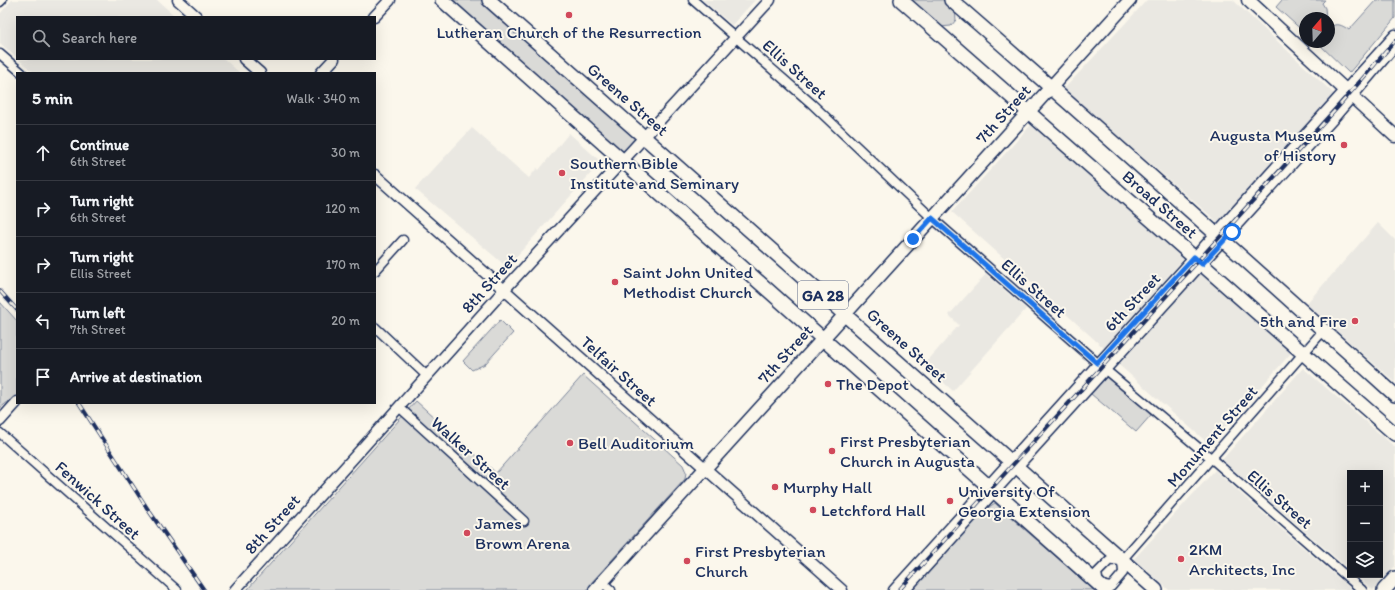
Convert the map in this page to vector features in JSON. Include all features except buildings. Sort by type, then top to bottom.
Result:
[{"type":"main road","name":"GA 28","points":[[442,0],[1102,588]]},
{"type":"main road","name":"Greene Street","points":[[489,0],[1156,590]]},
{"type":"main road","name":"Broad Street","points":[[901,0],[1395,434]]},
{"type":"main road","name":"Broad Street","points":[[951,0],[1220,237],[1395,395]]},
{"type":"main road","name":"7th Street","points":[[603,587],[705,468],[1130,0]]},
{"type":"main road","points":[[1248,0],[1395,136]]},
{"type":"main road","points":[[1384,590],[1395,578]]},
{"type":"street","points":[[178,0],[196,16]]},
{"type":"street","points":[[375,16],[390,0]]},
{"type":"street","name":"Ellis Street","points":[[693,0],[812,104],[932,218],[1097,363],[1212,459],[1362,590]]},
{"type":"street","name":"8th Street","points":[[235,590],[504,290],[770,0]]},
{"type":"street","name":"6th Street","points":[[1349,93],[1395,34]]},
{"type":"street","name":"6th Street","points":[[1014,464],[1097,363],[1198,261],[1349,93],[1395,47]]},
{"type":"street","points":[[0,54],[21,72]]},
{"type":"street","points":[[245,60],[259,72]]},
{"type":"street","points":[[322,72],[333,60]]},
{"type":"street","name":"Telfair Street","points":[[376,176],[842,590]]},
{"type":"street","points":[[376,270],[404,240]]},
{"type":"street","name":"6th Street","points":[[893,590],[1106,370],[1198,261]]},
{"type":"street","points":[[376,328],[427,376]]},
{"type":"street","name":"Monument Street","points":[[1122,560],[1323,331]]},
{"type":"street","points":[[0,420],[16,403]]},
{"type":"street","name":"Walker Street","points":[[399,407],[524,522]]},
{"type":"street","name":"Fenwick Street","points":[[0,433],[177,590]]},
{"type":"street","name":"6th Street","points":[[906,590],[991,489]]},
{"type":"street","points":[[1122,560],[1123,573],[1111,587],[1102,588],[1097,573],[1109,561],[1122,560]]},
{"type":"shaded area","points":[[12,0],[157,0],[175,16],[16,16],[16,57],[0,43],[0,14]]},
{"type":"shaded area","points":[[442,0],[489,0],[645,137],[623,161]]},
{"type":"shaded area","points":[[703,0],[755,0],[732,25]]},
{"type":"shaded area","points":[[910,0],[944,0],[955,9],[956,20],[951,26],[940,27]]},
{"type":"shaded area","points":[[1147,0],[1233,0],[1334,94],[1220,224],[1064,89]]},
{"type":"shaded area","points":[[1282,0],[1325,0],[1322,3],[1325,12],[1299,12],[1299,28],[1276,7]]},
{"type":"shaded area","points":[[1376,0],[1395,0],[1395,18],[1349,73],[1323,48],[1335,48],[1335,25],[1349,30]]},
{"type":"shaded area","points":[[19,60],[225,60],[239,72],[33,72]]},
{"type":"shaded area","points":[[1032,124],[1186,256],[1104,348],[952,212]]},
{"type":"shaded area","points":[[472,128],[529,178],[537,168],[539,170],[569,133],[601,162],[507,267],[415,189]]},
{"type":"shaded area","points":[[1378,223],[1395,240],[1395,382],[1306,304]]},
{"type":"shaded area","points":[[1201,273],[1291,353],[1210,445],[1119,365]]},
{"type":"shaded area","points":[[986,274],[1026,309],[953,391],[924,365],[959,325],[949,315]]},
{"type":"shaded area","points":[[0,302],[16,320],[16,396],[0,408]]},
{"type":"shaded area","points":[[500,320],[513,333],[485,364],[472,370],[463,361]]},
{"type":"shaded area","points":[[1303,368],[1395,447],[1395,566],[1373,590],[1359,578],[1383,578],[1383,470],[1347,470],[1347,567],[1222,460]]},
{"type":"shaded area","name":"James Brown Arena","points":[[583,375],[683,465],[686,472],[685,479],[591,583],[599,590],[247,590],[416,401],[496,473]]},
{"type":"shaded area","points":[[1106,377],[1110,378],[1151,415],[1136,432],[1091,394]]},
{"type":"shaded area","points":[[1215,470],[1352,590],[1169,590],[1134,559]]},
{"type":"shaded area","points":[[995,503],[1094,590],[911,590],[986,509]]},
{"type":"railway","points":[[899,590],[1338,107],[1395,41]]},
{"type":"railway","points":[[0,291],[16,309]]},
{"type":"railway","points":[[80,404],[149,511],[204,590]]},
{"type":"place","name":"Lutheran Church of the Resurrection","points":[[569,15]]},
{"type":"place","name":"Augusta Museum of History","points":[[1344,145]]},
{"type":"place","name":"Southern Bible Institute and Seminary","points":[[562,173]]},
{"type":"place","name":"Saint John United Methodist Church","points":[[615,282]]},
{"type":"place","name":"5th and Fire","points":[[1355,321]]},
{"type":"place","name":"The Depot","points":[[828,384]]},
{"type":"place","name":"Bell Auditorium","points":[[570,443]]},
{"type":"place","name":"First Presbyterian Church in Augusta","points":[[832,451]]},
{"type":"place","name":"Murphy Hall","points":[[775,487]]},
{"type":"place","name":"University Of Georgia Extension","points":[[950,501]]},
{"type":"place","name":"Letchford Hall","points":[[813,510]]},
{"type":"place","name":"James Brown Arena","points":[[467,533]]},
{"type":"place","name":"2KM Architects, Inc","points":[[1181,559]]},
{"type":"place","name":"First Presbyterian Church","points":[[687,561]]},
{"type":"route","points":[[913,239],[932,218],[1097,363],[1194,257],[1202,264],[1232,232]]}]
